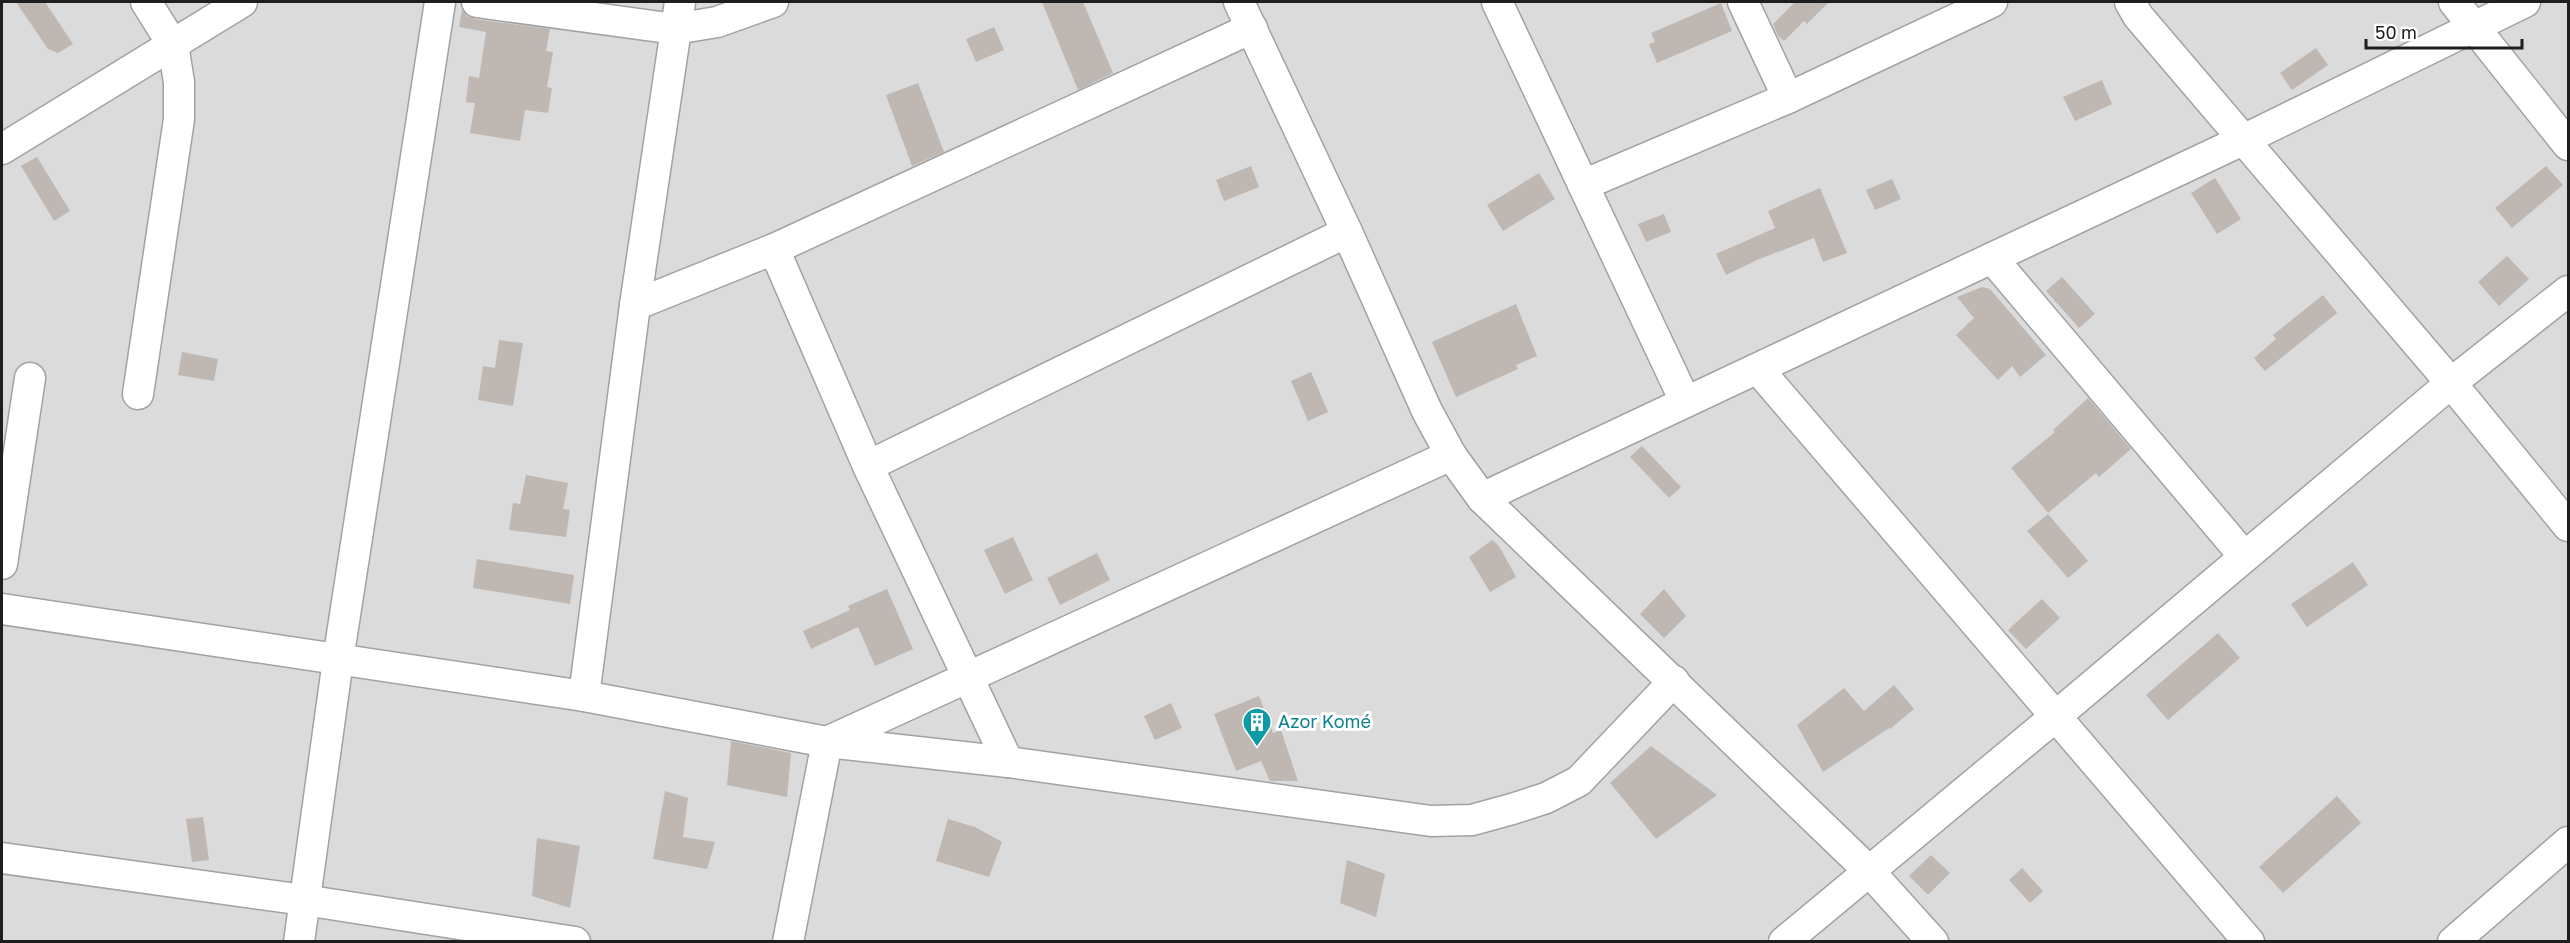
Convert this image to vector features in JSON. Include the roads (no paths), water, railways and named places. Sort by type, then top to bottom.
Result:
[{"type":"street","points":[[138,394],[178,119],[179,82],[173,45],[146,2]]},
{"type":"street","points":[[2,149],[242,2]]},
{"type":"street","points":[[299,942],[338,660],[440,2]]},
{"type":"street","points":[[477,2],[678,15],[717,22],[773,2]]},
{"type":"street","points":[[1497,2],[1685,401]]},
{"type":"street","points":[[1743,2],[1788,98]]},
{"type":"street","points":[[1583,185],[1788,98],[1992,2]]},
{"type":"street","points":[[2454,2],[2568,145]]},
{"type":"street","points":[[1482,498],[2245,139],[2525,2]]},
{"type":"street","points":[[2141,6],[2245,139],[2451,383],[2568,526]]},
{"type":"street","points":[[635,305],[774,249],[1243,8],[1427,411],[1451,455],[1482,498],[1869,871],[1933,942]]},
{"type":"street","points":[[584,696],[635,305],[678,15]]},
{"type":"street","points":[[868,466],[1347,232]]},
{"type":"street","points":[[774,249],[868,466],[966,678],[1008,762]]},
{"type":"street","points":[[1992,258],[2244,556]]},
{"type":"street","points":[[1784,942],[2451,383],[2568,291]]},
{"type":"street","points":[[1758,369],[2249,942]]},
{"type":"street","points":[[2,564],[30,378]]},
{"type":"street","points":[[826,742],[1451,455]]},
{"type":"street","points":[[2,609],[584,696],[826,742],[1008,762],[1431,821],[1472,820],[1546,798],[1579,781],[1674,681]]},
{"type":"street","points":[[788,942],[826,742]]},
{"type":"street","points":[[2453,942],[2568,842]]},
{"type":"street","points":[[2,858],[304,900],[561,941]]},
{"type":"place","name":"Azor Komé","points":[[1257,748]]}]
